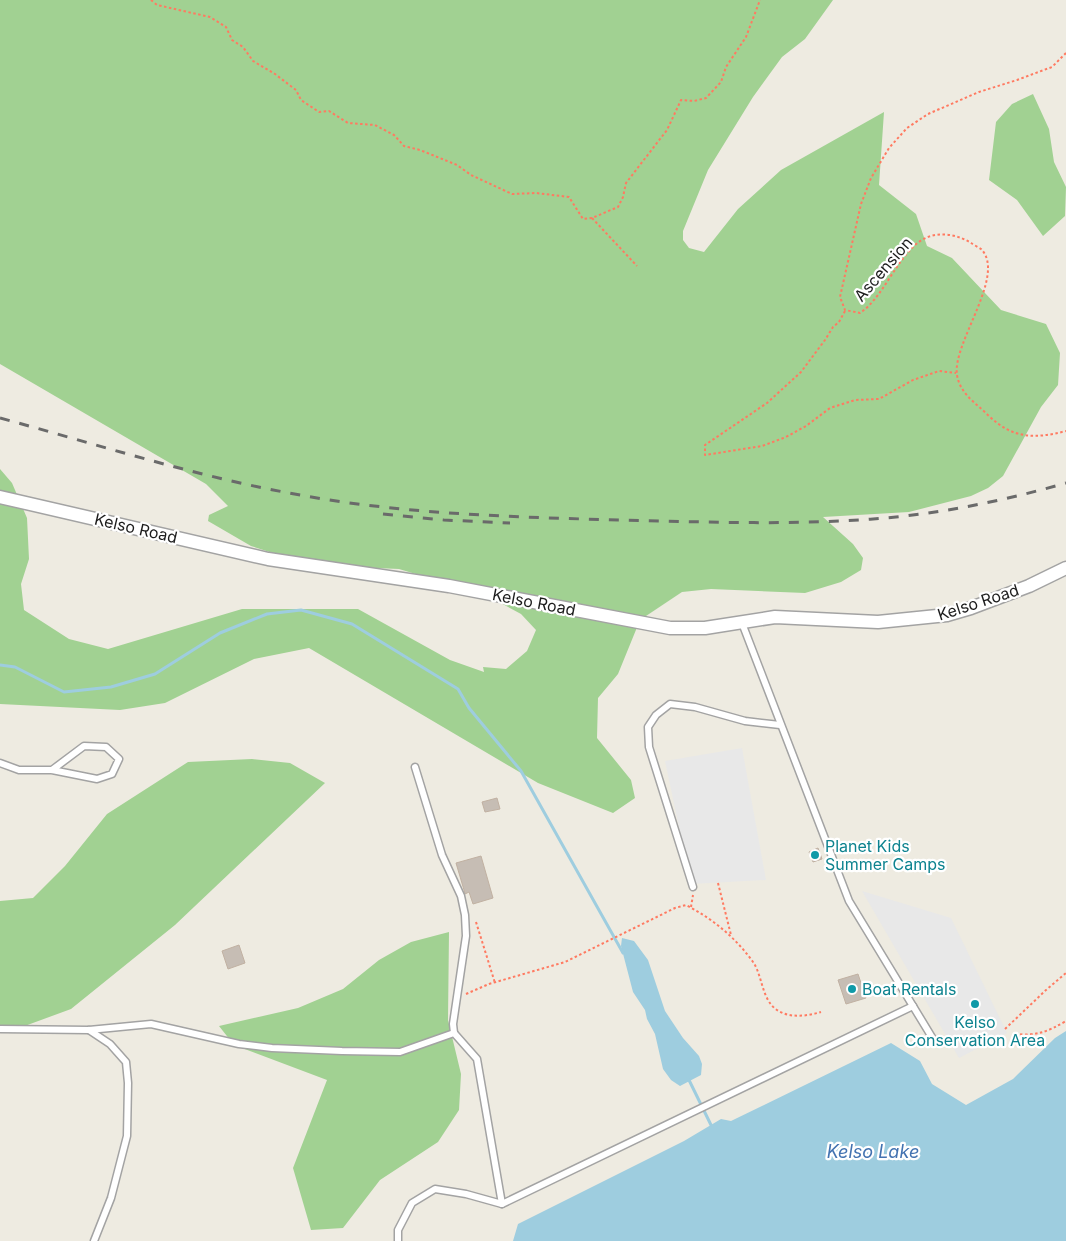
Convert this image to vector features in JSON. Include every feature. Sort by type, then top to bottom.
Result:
[{"type":"street","name":"Kelso Road","points":[[0,497],[268,559],[449,586],[670,628],[705,628],[775,618],[878,622],[947,615],[1028,586],[1066,568]]},
{"type":"lane","points":[[742,623],[849,901],[933,1039]]},
{"type":"lane","points":[[693,887],[649,747],[648,727],[656,715],[670,704],[695,707],[745,721],[780,725]]},
{"type":"lane","points":[[0,763],[19,770],[52,770],[97,779],[112,774],[118,759],[106,747],[84,746],[52,770]]},
{"type":"lane","points":[[416,767],[442,855],[461,896],[466,915],[466,936],[456,998],[453,1024],[454,1033],[476,1059],[502,1204]]},
{"type":"lane","points":[[398,1241],[398,1230],[412,1203],[435,1190],[466,1194],[502,1204],[913,1006]]},
{"type":"lane","points":[[0,1029],[88,1030],[151,1024],[239,1044],[272,1048],[351,1052],[400,1052],[454,1033]]},
{"type":"lane","points":[[88,1030],[110,1044],[126,1062],[128,1082],[127,1136],[111,1198],[94,1241]]},
{"type":"path","points":[[151,0],[157,5],[210,17],[226,27],[232,40],[243,47],[254,61],[296,90],[301,100],[320,112],[329,112],[348,123],[375,126],[394,135],[404,146],[420,150],[457,165],[471,175],[512,194],[536,193],[569,197],[583,219],[592,218],[618,207],[623,197],[626,183],[667,130],[681,100],[694,101],[706,98],[721,82],[726,67],[746,37],[760,0]]},
{"type":"path","points":[[157,5],[160,0]]},
{"type":"path","name":"Ascension","points":[[956,373],[960,348],[986,286],[988,263],[982,250],[965,240],[951,235],[931,236],[916,244],[867,308],[860,313],[845,310],[840,297],[861,204],[871,178],[889,148],[907,128],[928,114],[979,92],[1052,67],[1066,53]]},
{"type":"path","points":[[592,218],[637,266]]},
{"type":"path","points":[[845,310],[839,322],[833,327],[826,340],[802,372],[767,403],[705,444],[705,455],[762,446],[786,437],[806,426],[830,408],[855,400],[878,399],[913,380],[939,371],[956,373],[960,388],[1001,427],[1023,435],[1046,436],[1066,431]]},
{"type":"path","points":[[718,882],[731,935]]},
{"type":"path","points":[[691,907],[694,898],[693,887]]},
{"type":"path","points":[[456,998],[495,983],[565,962],[675,908],[686,905],[731,935],[754,964],[767,998],[774,1008],[792,1016],[809,1016],[821,1012]]},
{"type":"path","points":[[476,922],[495,983]]},
{"type":"path","points":[[1005,1029],[1066,973]]},
{"type":"path","points":[[1015,1034],[1031,1036],[1052,1029],[1066,1021]]},
{"type":"green space","points":[[0,0],[833,0],[805,39],[782,57],[753,97],[708,170],[683,231],[683,240],[689,248],[704,252],[738,209],[781,170],[884,112],[879,185],[916,214],[927,246],[952,258],[1001,310],[1046,324],[1060,353],[1058,385],[1041,407],[1003,476],[988,488],[971,496],[909,512],[823,517],[853,544],[863,558],[861,570],[841,582],[805,593],[711,589],[682,592],[640,620],[618,674],[598,698],[597,738],[631,780],[635,798],[613,813],[538,783],[309,648],[254,659],[165,703],[120,710],[0,704],[0,469],[12,483],[27,518],[29,559],[21,584],[24,610],[69,639],[108,649],[242,609],[358,609],[450,660],[484,672],[483,667],[506,669],[527,651],[536,630],[521,614],[486,595],[399,569],[310,565],[251,546],[208,521],[209,515],[228,506],[206,484],[0,364]]},
{"type":"green space","points":[[1033,94],[1049,129],[1054,162],[1066,187],[1065,216],[1043,236],[1017,200],[989,180],[996,122],[1012,104]]},
{"type":"green space","points":[[252,759],[290,763],[325,783],[175,925],[71,1009],[22,1027],[0,1030],[0,901],[33,898],[65,866],[107,814],[188,762]]},
{"type":"green space","points":[[449,932],[448,1020],[461,1074],[459,1110],[438,1142],[380,1180],[343,1228],[311,1230],[293,1168],[327,1080],[234,1045],[219,1026],[298,1008],[343,989],[379,960],[411,942]]},
{"type":"shaded area","points":[[742,748],[766,880],[691,884],[665,761]]},
{"type":"shaded area","points":[[862,891],[951,918],[1007,1033],[959,1058]]},
{"type":"water","points":[[622,938],[634,941],[648,960],[665,1011],[683,1038],[699,1056],[702,1064],[701,1075],[680,1086],[671,1080],[663,1069],[655,1034],[647,1019],[645,1010],[633,992],[621,946]]},
{"type":"water","name":"Kelso Lake","points":[[1066,1031],[1066,1241],[513,1241],[518,1224],[684,1141],[721,1119],[731,1121],[891,1043],[920,1061],[932,1084],[966,1105],[1013,1079],[1055,1038]]},
{"type":"building","points":[[497,798],[500,809],[485,812],[482,802]]},
{"type":"building","name":"Planet Kids Summer Camps","points":[[818,848],[822,859],[813,862],[809,852]]},
{"type":"building","points":[[481,856],[493,898],[473,904],[469,892],[465,894],[456,863]]},
{"type":"building","points":[[239,945],[245,963],[228,969],[222,951]]},
{"type":"building","name":"Boat Rentals","points":[[858,974],[866,998],[846,1004],[838,980]]},
{"type":"waterway","points":[[0,665],[15,667],[64,692],[111,687],[155,674],[220,633],[267,614],[301,610],[352,624],[458,689],[469,708],[521,771],[623,953]]},
{"type":"waterway","points":[[688,1078],[711,1125]]},
{"type":"railway","points":[[0,418],[252,486],[371,506],[454,513],[688,522],[827,522],[896,517],[961,508],[1066,483]]},
{"type":"railway","points":[[383,514],[444,520],[510,523]]},
{"type":"place","name":"Planet Kids Summer Camps","points":[[815,855]]},
{"type":"place","name":"Boat Rentals","points":[[852,989]]},
{"type":"place","name":"Kelso Conservation Area","points":[[975,1004]]}]
